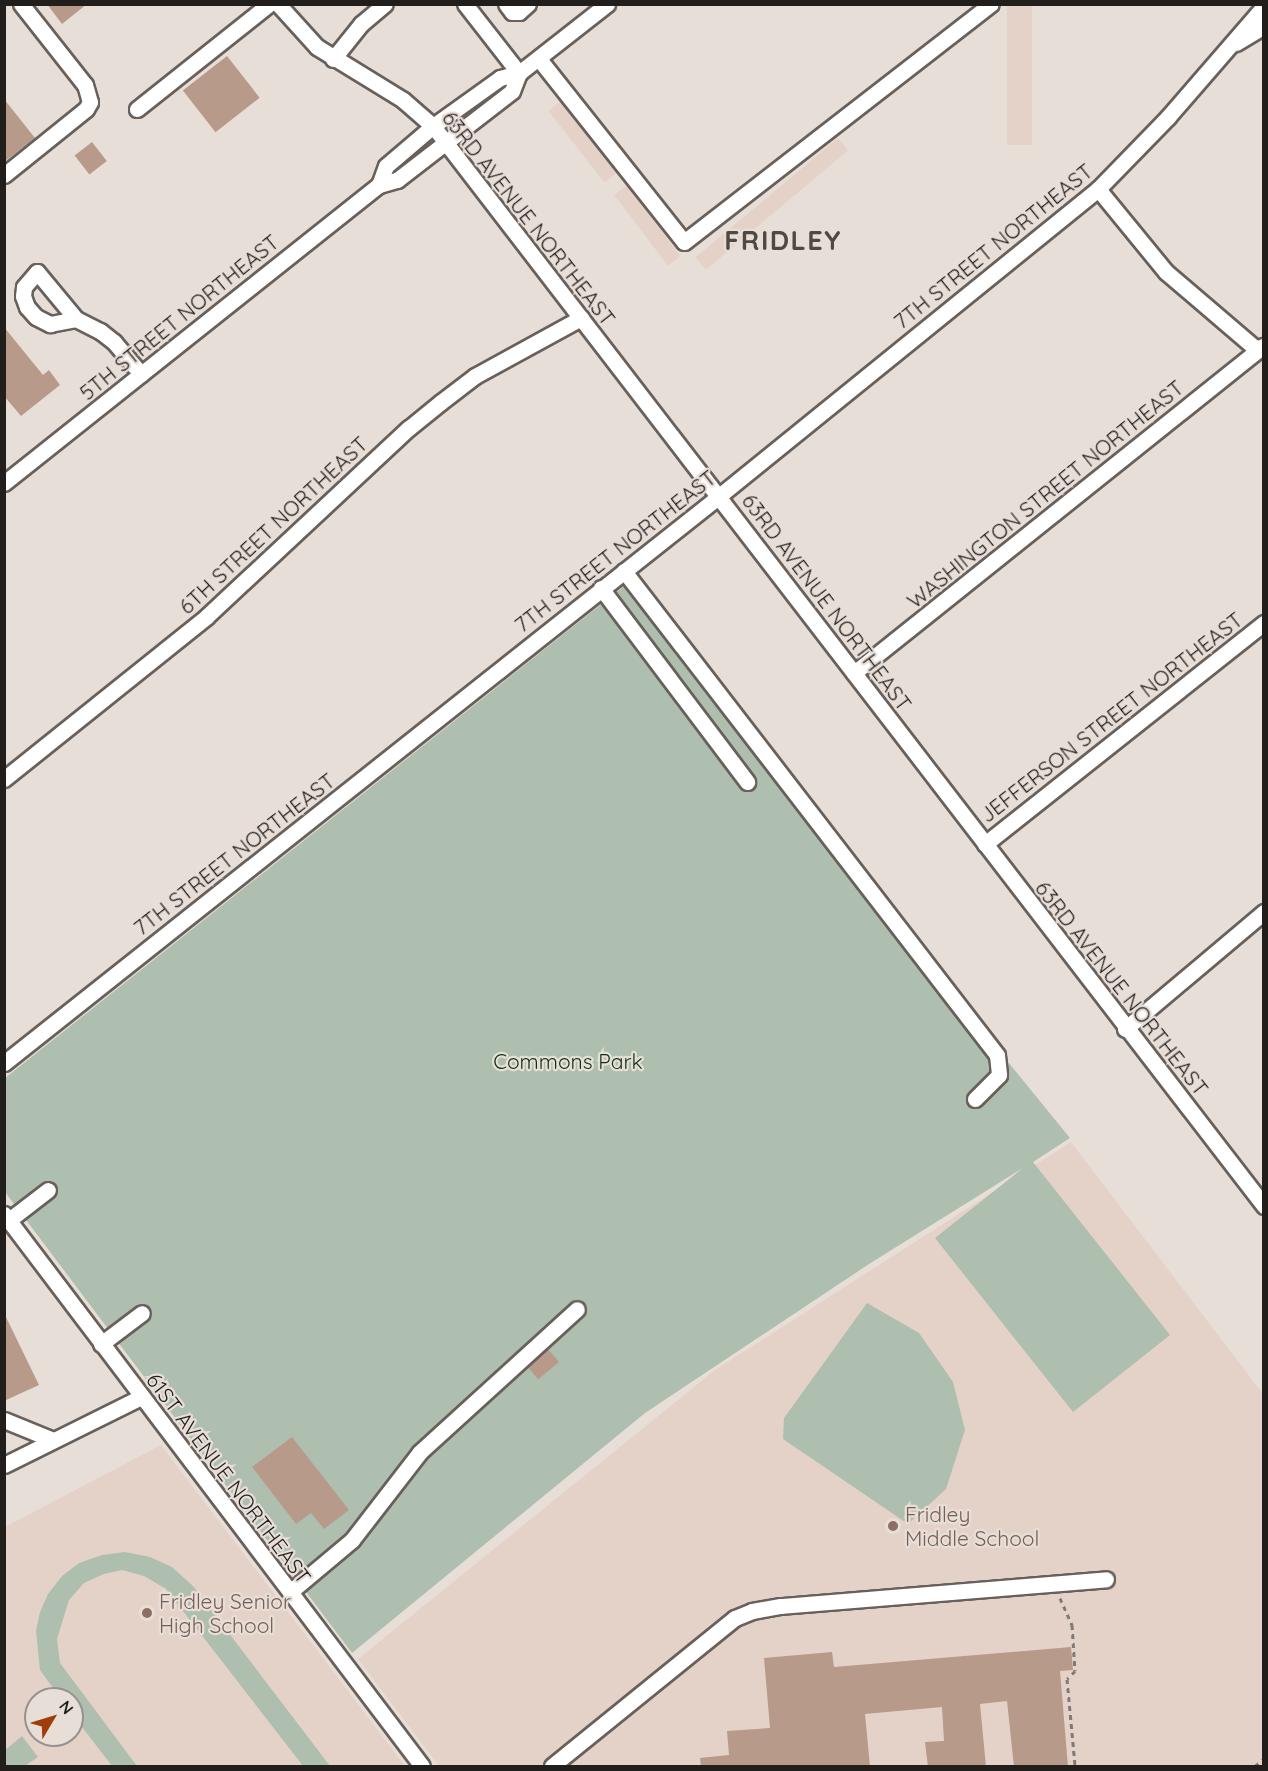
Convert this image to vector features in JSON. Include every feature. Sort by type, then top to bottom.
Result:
[{"type":"street","points":[[4,175],[86,109],[90,102],[85,85],[21,4]]},
{"type":"street","points":[[136,109],[269,4]]},
{"type":"street","name":"63RD AVENUE NORTHEAST","points":[[278,4],[299,30],[333,59],[387,89],[433,126],[719,496],[1125,1029],[1262,1202]]},
{"type":"street","points":[[333,59],[361,24],[385,4]]},
{"type":"street","points":[[465,4],[519,73]]},
{"type":"street","points":[[506,4],[513,12],[519,12],[528,4]]},
{"type":"street","name":"5TH STREET NORTHEAST","points":[[379,185],[386,165],[433,126],[500,78],[519,73],[539,59],[607,4]]},
{"type":"street","points":[[539,59],[684,242],[971,11],[991,4]]},
{"type":"street","name":"7TH STREET NORTHEAST","points":[[4,1063],[719,496],[1098,189],[1135,153],[1263,6]]},
{"type":"street","name":"7TH STREET NORTHEAST","points":[[1228,48],[1263,26]]},
{"type":"street","name":"5TH STREET NORTHEAST","points":[[4,483],[379,185],[397,180],[512,91],[519,73]]},
{"type":"street","points":[[1098,189],[1166,272],[1255,348],[1263,347]]},
{"type":"street","name":"6TH STREET NORTHEAST","points":[[4,779],[206,617],[417,421],[475,376],[581,318]]},
{"type":"street","points":[[76,319],[100,331],[114,342],[141,374]]},
{"type":"street","name":"WASHINGTON STREET NORTHEAST","points":[[854,674],[1263,347]]},
{"type":"street","points":[[624,571],[997,1055],[999,1075],[975,1099]]},
{"type":"street","points":[[602,588],[747,782]]},
{"type":"street","name":"JEFFERSON STREET NORTHEAST","points":[[985,844],[1263,623]]},
{"type":"street","points":[[1125,1029],[1263,912]]},
{"type":"street","points":[[7,1217],[48,1190]]},
{"type":"street","name":"61ST AVENUE NORTHEAST","points":[[7,1217],[422,1767]]},
{"type":"street","points":[[290,1592],[352,1540],[420,1452],[577,1309]]},
{"type":"street","points":[[101,1344],[142,1313]]},
{"type":"street","points":[[4,1464],[141,1397]]},
{"type":"street","points":[[4,1420],[53,1440]]},
{"type":"street","points":[[552,1767],[735,1618],[752,1611],[781,1606],[1106,1579]]},
{"type":"path","points":[[1053,1583],[1072,1625],[1075,1671],[1067,1679],[1075,1767]]},
{"type":"path","points":[[1255,1767],[1263,1760]]},
{"type":"shaded area","points":[[1007,5],[1032,5],[1032,145],[1007,145]]},
{"type":"shaded area","points":[[561,101],[617,173],[604,183],[548,111]]},
{"type":"shaded area","points":[[838,138],[848,150],[706,270],[696,258]]},
{"type":"shaded area","points":[[627,185],[681,256],[668,266],[614,195]]},
{"type":"shaded area","name":"Fridley Middle School","points":[[1071,1142],[1263,1394],[1263,1766],[439,1766],[358,1659],[715,1370]]},
{"type":"shaded area","name":"Fridley Senior High School","points":[[161,1445],[405,1766],[5,1766],[5,1527]]},
{"type":"green space","name":"Commons Park","points":[[628,583],[898,927],[1070,1138],[1033,1162],[1170,1335],[1073,1412],[935,1238],[1023,1168],[869,1264],[645,1413],[352,1653],[5,1192],[5,1078]]},
{"type":"green space","points":[[867,1303],[919,1333],[953,1382],[965,1430],[946,1489],[908,1524],[783,1439],[784,1418]]},
{"type":"green space","points":[[125,1552],[150,1557],[172,1567],[193,1586],[330,1766],[303,1766],[166,1589],[144,1576],[122,1570],[104,1574],[84,1583],[69,1600],[57,1639],[60,1663],[78,1687],[52,1687],[40,1670],[36,1631],[40,1612],[48,1594],[62,1576],[79,1563],[102,1555]]},
{"type":"green space","points":[[84,1695],[137,1766],[112,1766],[84,1730]]},
{"type":"green space","points":[[22,1736],[24,1747],[30,1747],[38,1757],[25,1766],[5,1766],[5,1750]]},
{"type":"building","points":[[47,4],[87,4],[62,24]]},
{"type":"building","points":[[227,56],[260,98],[216,132],[183,90]]},
{"type":"building","points":[[4,99],[35,138],[4,162]]},
{"type":"building","points":[[92,142],[107,161],[89,174],[75,156]]},
{"type":"building","points":[[4,327],[43,375],[49,370],[60,385],[21,416],[4,396]]},
{"type":"building","points":[[4,1313],[39,1385],[4,1401]]},
{"type":"building","points":[[548,1349],[559,1362],[538,1379],[527,1366]]},
{"type":"building","points":[[292,1437],[349,1510],[324,1529],[311,1513],[296,1524],[252,1467]]},
{"type":"building","points":[[1071,1647],[1073,1670],[1060,1671],[1068,1767],[1014,1767],[1007,1701],[980,1704],[986,1767],[928,1767],[925,1742],[944,1741],[942,1707],[865,1714],[870,1767],[701,1767],[700,1758],[729,1755],[727,1731],[770,1728],[764,1658],[832,1652],[834,1667]]},
{"type":"place","name":"Fridley Middle School","points":[[893,1526]]},
{"type":"place","name":"Fridley Senior High School","points":[[147,1613]]},
{"type":"district","name":"FRIDLEY","points":[[783,241]]}]
